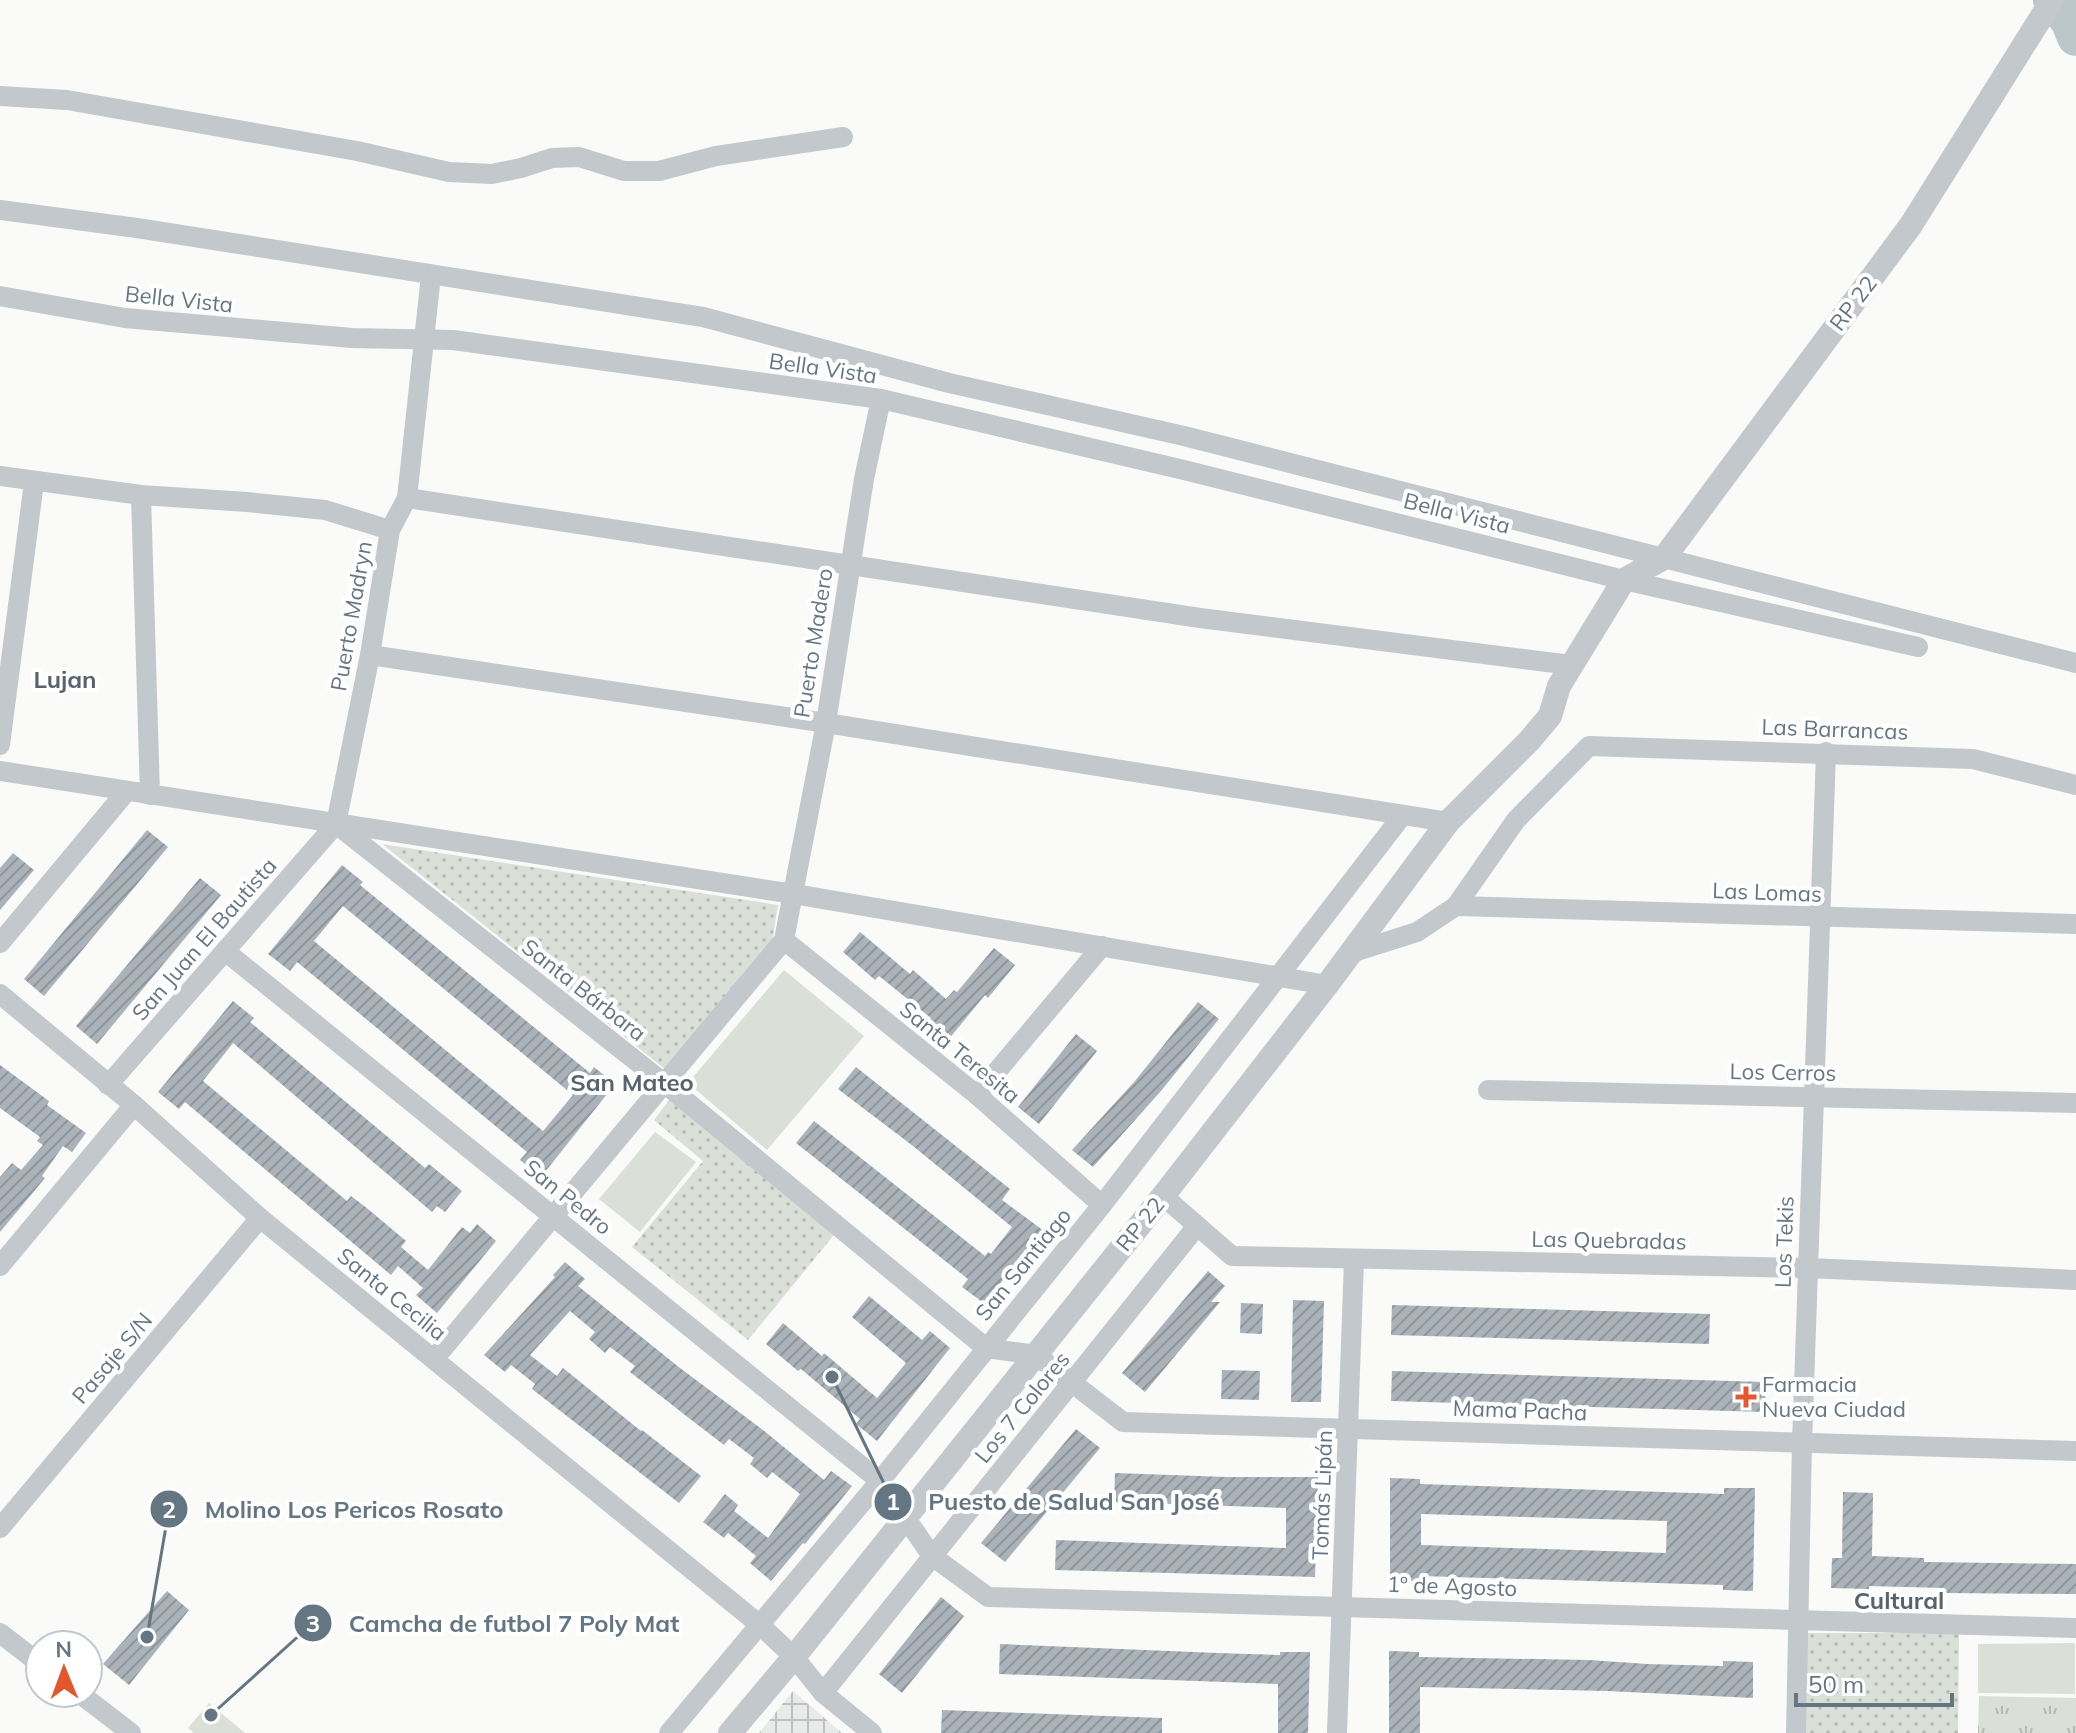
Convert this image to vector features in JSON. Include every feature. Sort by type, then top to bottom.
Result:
[{"type":"street","name":"RP 22","points":[[1624,580],[1664,558],[1911,225],[2052,0]]},
{"type":"street","points":[[0,96],[67,100],[357,151],[449,172],[492,174],[552,158],[579,157],[624,171],[659,171],[716,156],[843,137]]},
{"type":"street","points":[[0,210],[137,228],[703,317],[949,383],[1184,436],[2076,663]]},
{"type":"street","name":"Puerto Madryn","points":[[336,824],[370,655],[390,530],[407,498],[431,275]]},
{"type":"street","name":"Bella Vista","points":[[0,296],[125,318],[352,338],[453,340],[881,399],[1184,470],[1624,580],[1918,647]]},
{"type":"street","name":"Puerto Madero","points":[[784,940],[826,723],[849,567],[881,399]]},
{"type":"street","points":[[0,476],[141,495],[325,510],[390,530]]},
{"type":"street","points":[[0,745],[34,482]]},
{"type":"street","points":[[141,495],[150,795]]},
{"type":"street","points":[[407,498],[1200,618],[1571,665],[1624,580]]},
{"type":"street","points":[[370,655],[826,723],[1448,822]]},
{"type":"street","name":"RP 22","points":[[730,1733],[1163,1196],[1327,985],[1448,822],[1550,716],[1559,686],[1571,665]]},
{"type":"street","name":"Las Barrancas","points":[[1456,906],[1516,820],[1589,746],[1973,759],[2076,785]]},
{"type":"street","name":"Los Tekis","points":[[1796,1733],[1812,1097],[1826,752]]},
{"type":"street","points":[[0,771],[794,894],[1327,985]]},
{"type":"street","points":[[0,943],[126,792]]},
{"type":"street","name":"San Santiago","points":[[669,1733],[880,1481],[1102,1205],[1402,816]]},
{"type":"street","name":"San Juan El Bautista","points":[[108,1085],[336,824]]},
{"type":"street","name":"Santa Bárbara","points":[[336,824],[664,1083],[986,1348]]},
{"type":"street","points":[[1357,951],[1417,932],[1456,906]]},
{"type":"street","name":"Las Lomas","points":[[1456,906],[2076,924]]},
{"type":"street","points":[[434,1359],[784,940]]},
{"type":"street","name":"Santa Teresita","points":[[784,940],[977,1095],[1102,1205]]},
{"type":"street","points":[[977,1095],[1102,946]]},
{"type":"street","name":"San Pedro","points":[[225,951],[880,1481]]},
{"type":"street","name":"Santa Cecilia","points":[[0,994],[134,1105],[260,1218],[760,1625],[794,1657],[823,1693],[872,1733]]},
{"type":"street","name":"Los Cerros","points":[[1488,1090],[2076,1103]]},
{"type":"street","points":[[0,1266],[134,1105]]},
{"type":"street","name":"Las Quebradas","points":[[1163,1196],[1232,1256],[1808,1268],[2076,1280]]},
{"type":"street","name":"Pasaje S/N","points":[[0,1528],[260,1218]]},
{"type":"street","name":"Los 7 Colores","points":[[823,1693],[1197,1226]]},
{"type":"street","name":"Tomás Lipán","points":[[1337,1733],[1354,1260]]},
{"type":"street","name":"Mama Pacha","points":[[986,1348],[1036,1355],[1123,1422],[2076,1451]]},
{"type":"street","name":"1º de Agosto","points":[[880,1481],[932,1556],[988,1597],[2076,1628]]},
{"type":"street","points":[[0,1633],[24,1652]]},
{"type":"street","points":[[100,1709],[131,1733]]},
{"type":"shaded area","points":[[793,1691],[842,1733],[759,1733]]},
{"type":"green space","points":[[382,844],[778,905],[772,942],[665,1069]]},
{"type":"green space","points":[[784,970],[864,1036],[767,1150],[688,1083]]},
{"type":"green space","points":[[673,1095],[838,1230],[748,1340],[632,1247],[703,1161],[654,1120]]},
{"type":"green space","points":[[655,1132],[696,1162],[640,1232],[599,1199]]},
{"type":"green space","points":[[1806,1633],[1959,1633],[1958,1733],[1806,1733]]},
{"type":"green space","points":[[2075,1643],[2075,1694],[1978,1693],[1978,1644]]},
{"type":"green space","points":[[1979,1696],[2076,1698],[2076,1733],[1978,1733]]},
{"type":"green space","points":[[209,1703],[245,1733],[194,1733],[188,1728]]},
{"type":"building","points":[[147,830],[168,847],[44,996],[24,979]]},
{"type":"building","points":[[13,853],[34,870],[0,910],[0,868]]},
{"type":"building","points":[[342,865],[363,882],[360,885],[590,1073],[594,1067],[615,1084],[541,1177],[520,1160],[527,1152],[297,962],[290,971],[268,954]],"holes":[[[343,906],[573,1095],[543,1131],[314,941]]]},
{"type":"building","points":[[200,878],[221,895],[97,1044],[76,1026]]},
{"type":"building","points":[[860,932],[910,974],[913,970],[946,999],[954,990],[957,992],[994,948],[1015,965],[948,1040],[927,1023],[931,1018],[879,976],[875,980],[843,952]]},
{"type":"building","points":[[233,1001],[254,1018],[250,1022],[425,1168],[429,1164],[462,1191],[445,1212],[437,1206],[432,1212],[233,1043],[203,1081],[347,1201],[351,1196],[368,1209],[406,1241],[401,1247],[428,1270],[462,1227],[470,1233],[477,1224],[496,1241],[437,1313],[416,1295],[423,1288],[398,1266],[391,1275],[185,1102],[179,1109],[158,1092]]},
{"type":"building","points":[[1198,1002],[1219,1019],[1161,1091],[1093,1167],[1072,1150],[1135,1081]]},
{"type":"building","points":[[1076,1034],[1097,1051],[1039,1124],[1018,1107]]},
{"type":"building","points":[[0,1065],[86,1133],[72,1152],[63,1146],[42,1176],[45,1178],[0,1232],[0,1177],[12,1163],[21,1170],[43,1145],[37,1141],[40,1137],[0,1108]]},
{"type":"building","points":[[856,1067],[1010,1189],[1002,1200],[1044,1231],[985,1304],[962,1287],[968,1279],[796,1143],[814,1121],[985,1256],[988,1252],[991,1254],[1012,1227],[838,1089]]},
{"type":"building","points":[[565,1262],[585,1279],[578,1286],[680,1368],[824,1480],[831,1471],[852,1486],[771,1581],[750,1563],[756,1556],[728,1533],[724,1538],[703,1522],[725,1494],[738,1505],[734,1511],[768,1538],[800,1494],[772,1472],[767,1478],[750,1464],[754,1458],[729,1439],[724,1445],[685,1415],[630,1372],[635,1366],[610,1347],[605,1353],[589,1339],[595,1332],[570,1311],[530,1355],[557,1376],[563,1368],[701,1476],[679,1503],[532,1389],[535,1384],[511,1365],[505,1372],[484,1355]]},
{"type":"building","points":[[1208,1271],[1225,1286],[1211,1302],[1220,1302],[1145,1392],[1122,1373]]},
{"type":"building","points":[[869,1296],[922,1340],[930,1331],[950,1348],[877,1441],[856,1424],[860,1419],[766,1344],[783,1323],[877,1398],[906,1363],[852,1317]]},
{"type":"building","points":[[1293,1300],[1324,1301],[1321,1402],[1291,1402]]},
{"type":"building","points":[[1241,1303],[1263,1304],[1262,1334],[1240,1333]]},
{"type":"building","points":[[1392,1305],[1710,1314],[1709,1344],[1391,1335]]},
{"type":"building","points":[[1222,1370],[1260,1371],[1259,1400],[1221,1399]]},
{"type":"building","points":[[1392,1371],[1766,1382],[1765,1412],[1391,1401]]},
{"type":"building","points":[[1076,1429],[1100,1448],[1005,1562],[981,1543]]},
{"type":"building","points":[[1115,1473],[1318,1477],[1315,1577],[1055,1570],[1056,1540],[1286,1548],[1286,1508],[1114,1502]]},
{"type":"building","points":[[1390,1478],[1420,1479],[1420,1484],[1724,1494],[1724,1488],[1755,1488],[1753,1591],[1723,1590],[1723,1585],[1421,1576],[1421,1581],[1390,1581]],"holes":[[[1421,1514],[1667,1521],[1666,1553],[1421,1545]]]},
{"type":"building","points":[[1843,1492],[1873,1493],[1872,1556],[1924,1558],[1924,1562],[2076,1564],[2076,1594],[1943,1593],[1943,1588],[1869,1586],[1869,1589],[1831,1588],[1832,1558],[1842,1558]]},
{"type":"building","points":[[167,1591],[189,1610],[129,1685],[104,1663]]},
{"type":"building","points":[[941,1597],[964,1616],[902,1693],[879,1674]]},
{"type":"building","points":[[1000,1644],[1280,1655],[1280,1652],[1310,1652],[1308,1733],[1278,1733],[1278,1684],[999,1674]]},
{"type":"building","points":[[1389,1651],[1419,1652],[1419,1657],[1647,1664],[1723,1666],[1723,1661],[1753,1662],[1753,1698],[1420,1687],[1420,1733],[1389,1733]]},
{"type":"building","points":[[942,1710],[1162,1718],[1162,1733],[941,1733]]},
{"type":"waterway","points":[[2052,0],[2069,20],[2076,37]]},
{"type":"place","name":"Puesto de Salud San José","points":[[832,1377]]},
{"type":"place","name":"Farmacia Nueva Ciudad","points":[[1746,1397]]},
{"type":"place","name":"Molino Los Pericos Rosato","points":[[147,1637]]},
{"type":"place","name":"Camcha de futbol 7 Poly Mat","points":[[211,1715]]},
{"type":"district","name":"Lujan","points":[[65,680]]},
{"type":"district","name":"San Mateo","points":[[632,1083]]},
{"type":"district","name":"Cultural","points":[[1899,1601]]}]
